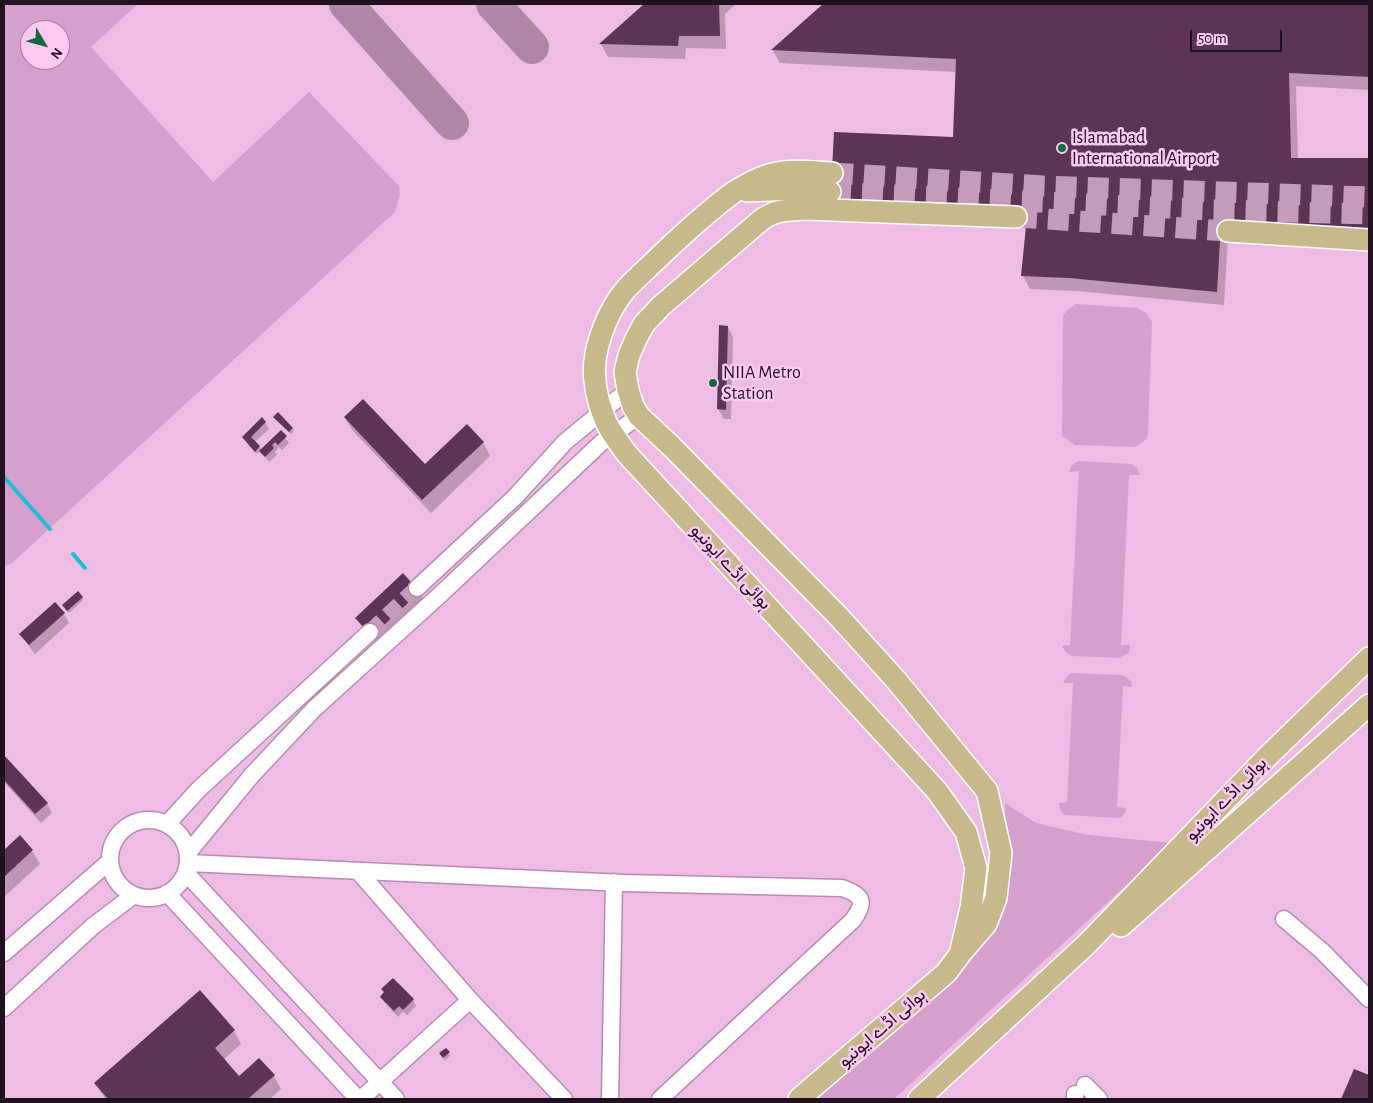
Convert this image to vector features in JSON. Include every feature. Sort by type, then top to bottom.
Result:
[{"type":"main road","name":"ہوائی اڈے ایونیو","points":[[831,183],[789,172],[773,174],[734,192],[708,211],[626,290],[614,306],[604,328],[596,359],[595,380],[606,422],[627,454],[937,791],[966,832],[976,868],[972,908],[961,953]]},
{"type":"main road","points":[[639,416],[633,406],[625,372],[629,355],[644,324],[661,306],[768,215],[779,211],[804,209],[1016,216]]},
{"type":"main road","points":[[1228,231],[1369,240]]},
{"type":"main road","name":"ہوائی اڈے ایونیو","points":[[639,416],[839,618],[896,680],[987,791],[1001,853],[996,898],[986,924],[946,973],[799,1099]]},
{"type":"main road","name":"ہوائی اڈے ایونیو","points":[[919,1099],[1087,944],[1269,755],[1369,658]]},
{"type":"main road","name":"ہوائی اڈے ایونیو","points":[[1087,944],[1123,925],[1367,707]]},
{"type":"street","points":[[442,593],[423,582],[515,497],[565,442],[628,390]]},
{"type":"street","points":[[396,1099],[187,863],[184,841],[177,831],[167,824],[156,820],[144,820],[128,826],[116,839],[111,850],[112,872],[116,881],[124,890],[144,898],[167,894],[181,882],[187,863],[252,775],[288,735],[601,443],[639,416]]},
{"type":"street","points":[[167,824],[198,789],[370,632]]},
{"type":"street","points":[[4,953],[110,861]]},
{"type":"street","points":[[187,863],[614,882],[842,888],[855,892],[861,900],[861,909],[852,920],[660,1099]]},
{"type":"street","points":[[358,871],[470,1000],[564,1099]]},
{"type":"street","points":[[610,1099],[614,882]]},
{"type":"street","points":[[167,894],[360,1099],[470,1000]]},
{"type":"street","points":[[4,1008],[93,926],[134,895]]},
{"type":"street","points":[[1284,919],[1322,952],[1369,999]]},
{"type":"street","points":[[1078,1093],[1098,1099]]},
{"type":"shaded area","points":[[4,4],[138,4],[91,47],[213,182],[309,92],[399,186],[400,195],[395,212],[12,563],[4,566]]},
{"type":"shaded area","points":[[1076,304],[1137,308],[1146,313],[1152,322],[1148,433],[1146,439],[1136,447],[1075,445],[1062,436],[1063,316],[1067,310]]},
{"type":"shaded area","points":[[1078,461],[1131,464],[1137,468],[1140,475],[1129,475],[1121,645],[1130,645],[1129,653],[1118,658],[1072,656],[1062,646],[1070,645],[1079,471],[1069,472],[1072,465]]},
{"type":"shaded area","points":[[1071,673],[1123,675],[1131,681],[1132,687],[1123,686],[1117,807],[1126,808],[1124,814],[1119,818],[1065,815],[1060,808],[1059,803],[1067,802],[1073,683],[1063,683]]},
{"type":"shaded area","points":[[1005,803],[1036,823],[1088,835],[1172,843],[894,1099],[812,1099],[966,963],[1006,833]]},
{"type":"building","points":[[644,4],[719,4],[720,36],[679,36],[678,46],[599,44]]},
{"type":"building","name":"Islamabad International Airport","points":[[823,4],[1369,4],[1369,77],[1289,73],[1291,158],[1369,158],[1369,231],[1221,224],[1217,292],[1069,278],[1021,276],[1027,216],[830,207],[834,132],[953,137],[956,59],[771,50]]},
{"type":"building","points":[[719,325],[728,326],[726,410],[717,409]]},
{"type":"building","points":[[363,399],[425,464],[467,424],[484,442],[422,500],[344,417]]},
{"type":"building","points":[[278,412],[293,428],[289,432],[273,417]]},
{"type":"building","points":[[262,417],[266,422],[251,437],[260,446],[255,452],[242,437]]},
{"type":"building","points":[[281,430],[287,436],[278,445],[275,442],[272,445],[274,448],[265,457],[259,451]]},
{"type":"building","points":[[403,573],[420,592],[372,636],[355,618]]},
{"type":"building","points":[[78,591],[83,597],[67,611],[62,605]]},
{"type":"building","points":[[55,602],[65,613],[29,645],[19,634]]},
{"type":"building","points":[[4,755],[48,803],[35,814],[4,780]]},
{"type":"building","points":[[20,835],[33,850],[4,877],[4,850]]},
{"type":"building","points":[[393,978],[414,999],[403,1010],[399,1006],[394,1011],[380,997],[384,992],[381,989]]},
{"type":"building","points":[[200,990],[235,1030],[215,1048],[239,1076],[259,1058],[275,1075],[248,1099],[108,1099],[94,1083]]},
{"type":"building","points":[[446,1048],[450,1052],[443,1058],[439,1053]]},
{"type":"building","points":[[1354,1069],[1369,1075],[1369,1099],[1341,1099]]},
{"type":"waterway","points":[[4,477],[50,529]]},
{"type":"waterway","points":[[73,554],[85,568]]},
{"type":"taxiway","points":[[346,4],[452,123]]},
{"type":"taxiway","points":[[493,4],[532,47]]},
{"type":"tunnel","points":[[832,173],[1043,186],[1369,197]]},
{"type":"tunnel","points":[[830,192],[1213,210],[1369,214]]},
{"type":"tunnel","points":[[1016,217],[1228,231]]},
{"type":"tunnel","points":[[370,632],[417,588]]},
{"type":"place","name":"Islamabad International Airport","points":[[1062,148]]},
{"type":"place","name":"NIIA Metro Station","points":[[713,383]]}]
